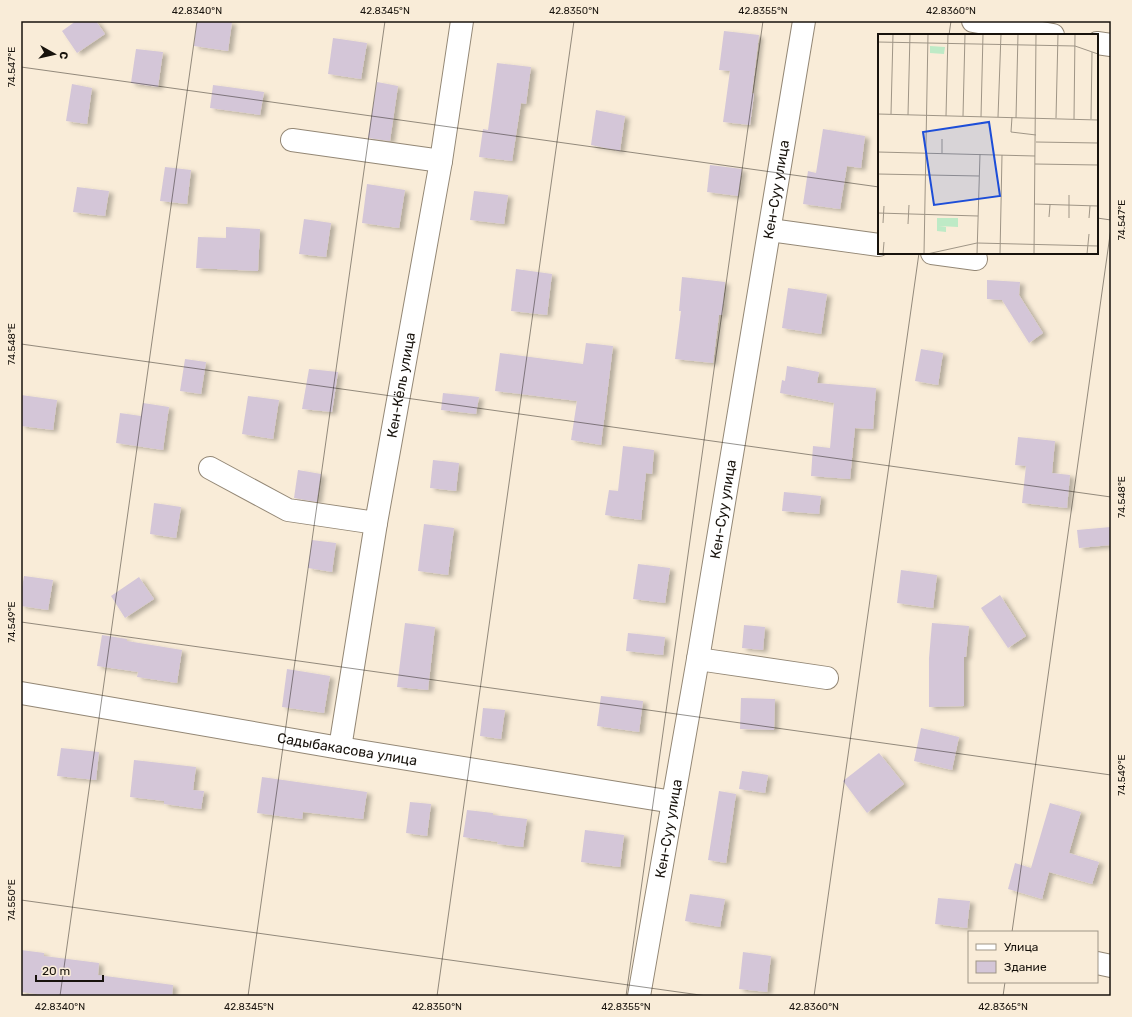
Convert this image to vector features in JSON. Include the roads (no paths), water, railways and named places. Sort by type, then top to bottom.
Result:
[{"type":"street","name":"Кен-Кёль улица","points":[[340,748],[376,523],[441,161],[462,21]]},
{"type":"street","name":"Кен-Суу улица","points":[[639,996],[698,659],[804,21]]},
{"type":"street","points":[[973,21],[1047,34]]},
{"type":"street","points":[[1098,43],[1111,45]]},
{"type":"street","points":[[292,140],[441,161]]},
{"type":"street","points":[[770,230],[878,246]]},
{"type":"street","points":[[939,254],[976,259]]},
{"type":"street","points":[[210,468],[288,510],[376,523]]},
{"type":"street","points":[[698,659],[827,678]]},
{"type":"street","name":"Садыбакасова улица","points":[[21,693],[340,748],[673,802]]},
{"type":"street","points":[[1098,963],[1111,966]]}]
